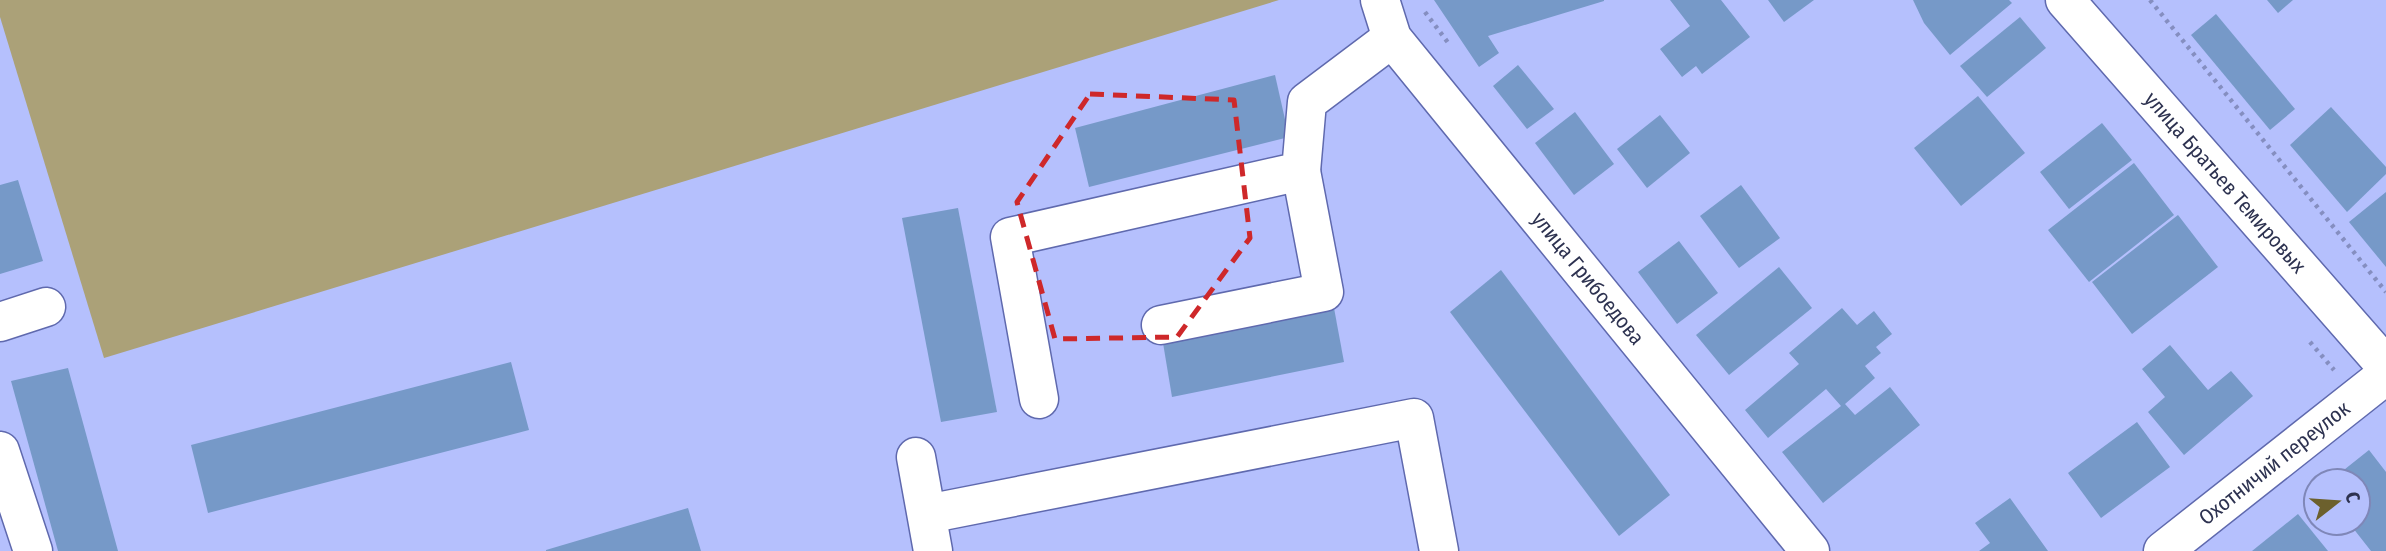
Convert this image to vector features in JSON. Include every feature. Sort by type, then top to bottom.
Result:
[{"type":"street","name":"улица Грибоедова","points":[[1380,0],[1392,38],[1810,551]]},
{"type":"street","name":"улица Братьев Темировых","points":[[2065,0],[2386,366]]},
{"type":"street","points":[[1161,326],[1324,292],[1301,171],[1307,102],[1392,38]]},
{"type":"street","points":[[1039,399],[1010,237],[1301,171]]},
{"type":"street","points":[[0,322],[46,307]]},
{"type":"street","name":"Охотничий переулок","points":[[2163,551],[2386,375]]},
{"type":"street","points":[[927,514],[1414,418],[1439,551]]},
{"type":"street","points":[[0,451],[33,551]]},
{"type":"street","points":[[916,457],[933,551]]},
{"type":"path","points":[[2150,0],[2386,292]]},
{"type":"path","points":[[2309,339],[2334,371],[2324,380]]},
{"type":"highlighted area","points":[[1090,94],[1234,100],[1250,238],[1177,337],[1055,339],[1017,202]]},
{"type":"shaded area","points":[[0,0],[1279,0],[104,358],[0,17]]},
{"type":"building","points":[[1434,0],[1604,1],[1488,36],[1499,53],[1479,67]]},
{"type":"building","points":[[1670,0],[1721,0],[1750,37],[1702,74],[1696,66],[1682,77],[1660,49],[1690,26]]},
{"type":"building","points":[[1768,0],[1814,0],[1784,22]]},
{"type":"building","points":[[1913,0],[2009,0],[2012,3],[1950,55],[1924,23]]},
{"type":"building","points":[[2267,0],[2293,0],[2278,13]]},
{"type":"building","points":[[2216,14],[2295,109],[2270,130],[2191,35]]},
{"type":"building","points":[[2020,17],[2046,48],[1987,97],[1960,66]]},
{"type":"building","points":[[1518,65],[1554,109],[1527,129],[1493,86]]},
{"type":"building","points":[[1275,75],[1289,137],[1089,187],[1075,128]]},
{"type":"building","points":[[1978,96],[2025,153],[1961,206],[1914,148]]},
{"type":"building","points":[[2331,107],[2386,167],[2386,174],[2347,212],[2290,145]]},
{"type":"building","points":[[1575,112],[1614,164],[1574,195],[1535,143]]},
{"type":"building","points":[[1660,115],[1690,153],[1647,188],[1617,149]]},
{"type":"building","points":[[2102,123],[2132,160],[2069,209],[2040,172]]},
{"type":"building","points":[[2134,163],[2174,215],[2089,282],[2048,230]]},
{"type":"building","points":[[18,180],[43,261],[0,274],[0,185]]},
{"type":"building","points":[[1741,185],[1780,238],[1739,268],[1700,216]]},
{"type":"building","points":[[2386,192],[2386,267],[2349,222]]},
{"type":"building","points":[[958,208],[997,412],[941,422],[902,218]]},
{"type":"building","points":[[2178,215],[2218,267],[2132,334],[2092,282]]},
{"type":"building","points":[[1679,241],[1718,293],[1677,324],[1638,272]]},
{"type":"building","points":[[1779,267],[1812,308],[1729,375],[1696,335]]},
{"type":"building","points":[[1501,270],[1670,495],[1619,536],[1450,312]]},
{"type":"building","points":[[1334,308],[1344,362],[1172,397],[1163,343]]},
{"type":"building","points":[[1842,308],[1857,325],[1874,311],[1892,334],[1876,347],[1881,353],[1865,366],[1875,378],[1845,404],[1855,415],[1890,387],[1920,425],[1823,503],[1782,452],[1841,406],[1826,389],[1768,438],[1745,410],[1799,364],[1789,353]]},
{"type":"building","points":[[2170,345],[2208,390],[2231,371],[2253,396],[2184,455],[2148,412],[2165,397],[2142,369]]},
{"type":"building","points":[[511,362],[529,430],[208,513],[191,445]]},
{"type":"building","points":[[68,368],[118,551],[58,551],[11,381]]},
{"type":"building","points":[[2137,422],[2170,467],[2101,518],[2068,473]]},
{"type":"building","points":[[2369,450],[2386,472],[2386,551],[2371,551],[2360,537],[2372,537],[2372,467],[2348,467]]},
{"type":"building","points":[[2010,498],[2048,551],[1979,551],[1990,543],[1975,523]]},
{"type":"building","points":[[688,508],[701,551],[546,551],[546,550]]},
{"type":"building","points":[[2298,514],[2302,519],[2302,537],[2317,537],[2328,551],[2252,551]]}]
